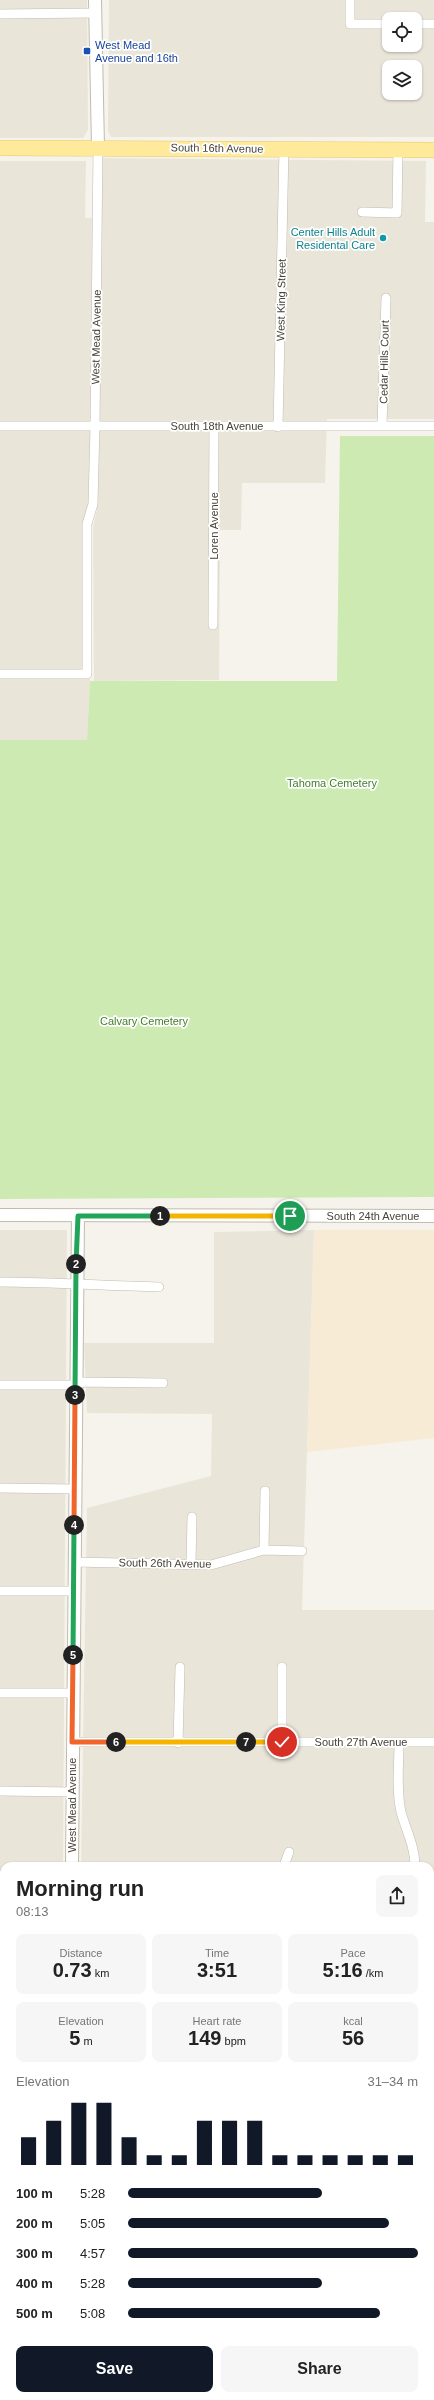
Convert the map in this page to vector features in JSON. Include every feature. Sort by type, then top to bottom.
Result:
[{"type":"main road","name":"South 16th Avenue","points":[[0,148],[98,147],[434,150]]},
{"type":"street","name":"West Mead Avenue","points":[[0,674],[87,674],[87,524],[93,504],[95,426],[98,147],[95,0]]},
{"type":"street","points":[[350,0],[350,24],[382,24]]},
{"type":"street","points":[[0,14],[95,13]]},
{"type":"street","points":[[422,24],[434,24]]},
{"type":"street","name":"West King Street","points":[[278,427],[284,148]]},
{"type":"street","points":[[362,212],[396,213],[398,149]]},
{"type":"street","name":"Cedar Hills Court","points":[[382,426],[386,298]]},
{"type":"street","name":"South 18th Avenue","points":[[0,426],[434,426]]},
{"type":"street","name":"Loren Avenue","points":[[213,625],[214,426]]},
{"type":"street","name":"South 24th Avenue","points":[[0,1215],[434,1216]]},
{"type":"street","name":"West Mead Avenue","points":[[72,1862],[72,1693],[78,1216]]},
{"type":"street","points":[[0,1282],[159,1287]]},
{"type":"street","points":[[0,1385],[163,1383]]},
{"type":"street","points":[[0,1488],[74,1489]]},
{"type":"street","points":[[264,1550],[265,1491]]},
{"type":"street","points":[[191,1563],[192,1517]]},
{"type":"street","name":"South 26th Avenue","points":[[74,1562],[191,1563],[211,1565],[264,1550],[302,1550]]},
{"type":"street","points":[[0,1591],[73,1591]]},
{"type":"street","points":[[178,1743],[180,1667]]},
{"type":"street","points":[[282,1667],[282,1742]]},
{"type":"street","points":[[0,1693],[72,1693]]},
{"type":"street","name":"South 27th Avenue","points":[[72,1742],[434,1742]]},
{"type":"street","points":[[399,1743],[398,1793],[401,1812],[415,1855],[415,1862]]},
{"type":"street","points":[[0,1791],[72,1792]]},
{"type":"street","points":[[285,1862],[289,1852]]},
{"type":"shaded area","points":[[0,0],[87,0],[88,130],[83,138],[0,138]]},
{"type":"shaded area","points":[[109,0],[434,0],[434,137],[111,137],[108,131]]},
{"type":"shaded area","points":[[100,158],[426,161],[425,222],[434,222],[434,419],[327,419],[325,483],[242,483],[241,530],[220,530],[219,680],[94,681],[93,527],[97,510]]},
{"type":"shaded area","points":[[0,161],[86,161],[85,218],[92,218],[90,681],[87,740],[0,740]]},
{"type":"shaded area","points":[[0,1230],[67,1230],[63,1862],[0,1862]]},
{"type":"shaded area","points":[[314,1230],[302,1610],[434,1610],[434,1862],[81,1862],[87,1508],[211,1476],[212,1414],[87,1413],[84,1343],[214,1343],[214,1232]]},
{"type":"shaded area","points":[[314,1230],[434,1230],[434,1438],[307,1452]]},
{"type":"green space","points":[[340,436],[434,436],[434,1197],[0,1199],[0,740],[87,740],[90,681],[337,681]]},
{"type":"place","name":"West Mead Avenue and 16th","points":[[87,51]]},
{"type":"place","name":"Center Hills Adult Residental Care","points":[[383,238]]},
{"type":"route","points":[[282,1742],[72,1742],[76,1284],[78,1216],[290,1216]]},
{"type":"park label","name":"Tahoma Cemetery","points":[[332,783]]},
{"type":"park label","name":"Calvary Cemetery","points":[[144,1021]]}]
